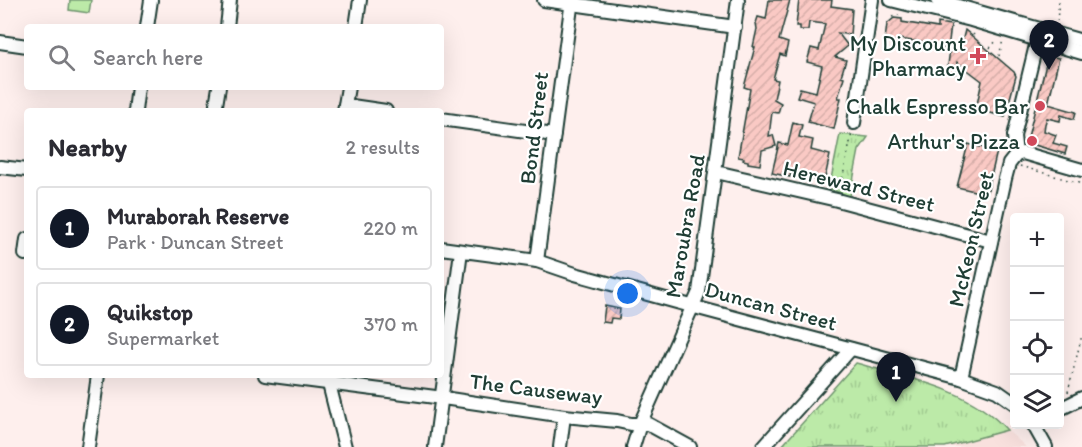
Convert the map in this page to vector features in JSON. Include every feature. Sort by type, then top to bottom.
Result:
[{"type":"street","points":[[147,24],[151,0]]},
{"type":"street","points":[[227,24],[230,0]]},
{"type":"street","points":[[356,24],[360,0]]},
{"type":"street","points":[[544,0],[735,27]]},
{"type":"street","name":"Maroubra Road","points":[[633,447],[640,424],[699,292],[738,0]]},
{"type":"street","points":[[854,123],[872,0]]},
{"type":"street","points":[[891,0],[971,20],[1082,53]]},
{"type":"street","points":[[937,0],[1082,41]]},
{"type":"street","name":"Bond Street","points":[[537,261],[571,2]]},
{"type":"street","name":"McKeon Street","points":[[961,378],[1009,164],[1016,155],[1014,136],[1037,40]]},
{"type":"street","points":[[0,42],[24,46]]},
{"type":"street","points":[[135,108],[138,90]]},
{"type":"street","points":[[216,108],[218,90]]},
{"type":"street","points":[[345,108],[348,90]]},
{"type":"street","points":[[444,119],[554,135]]},
{"type":"street","points":[[1016,155],[1023,153],[1082,170]]},
{"type":"street","points":[[0,167],[24,170]]},
{"type":"street","name":"Hereward Street","points":[[716,172],[991,241]]},
{"type":"street","name":"Duncan Street","points":[[444,248],[537,261],[693,307],[961,378],[997,391],[1010,400]]},
{"type":"street","points":[[435,447],[461,251]]},
{"type":"street","points":[[763,447],[850,349]]},
{"type":"street","points":[[88,447],[98,378]]},
{"type":"street","name":"The Causeway","points":[[286,378],[564,416],[648,424],[690,447]]},
{"type":"street","points":[[329,384],[345,447]]},
{"type":"street","points":[[1064,406],[1082,396]]},
{"type":"street","points":[[560,447],[564,416]]},
{"type":"street","points":[[1036,429],[1046,447]]},
{"type":"path","points":[[1057,21],[1059,0]]},
{"type":"path","points":[[892,17],[899,15]]},
{"type":"path","points":[[990,48],[1000,37]]},
{"type":"path","points":[[999,56],[1004,38]]},
{"type":"path","points":[[837,201],[854,123]]},
{"type":"path","points":[[1068,393],[1082,335]]},
{"type":"shaded area","points":[[1007,430],[1026,447],[945,447]]},
{"type":"green space","points":[[70,0],[91,0],[89,13],[69,10]]},
{"type":"green space","points":[[840,134],[868,137],[859,150],[850,196],[829,189]]},
{"type":"green space","points":[[856,363],[937,386],[956,394],[992,416],[1007,430],[945,447],[781,447]]},
{"type":"building","points":[[769,0],[790,0],[779,40],[788,43],[785,56],[780,54],[773,79],[778,80],[774,99],[781,103],[778,113],[772,112],[769,136],[773,135],[776,146],[762,150],[760,165],[748,163],[743,160],[744,158],[738,157],[750,89],[744,87],[755,47],[753,47],[756,23],[758,17],[766,19]]},
{"type":"building","points":[[799,0],[832,0],[831,6],[852,9],[850,35],[838,33],[848,46],[835,57],[846,60],[841,76],[844,77],[838,98],[841,98],[834,129],[808,122],[814,102],[797,97],[800,88],[816,92],[822,66],[807,62],[811,48],[819,50],[825,24],[809,22],[808,30],[800,30],[800,26],[796,26]]},
{"type":"building","points":[[894,18],[902,19],[902,22],[938,28],[938,23],[951,25],[948,49],[935,47],[935,44],[899,39],[899,42],[885,40],[887,24]]},
{"type":"building","points":[[965,30],[1016,76],[1005,117],[976,109],[982,81],[957,62],[955,74],[947,73],[950,49],[960,50]]},
{"type":"building","points":[[1048,56],[1059,58],[1048,104],[1076,112],[1074,119],[1061,115],[1060,121],[1047,118],[1045,124],[1044,131],[1056,135],[1053,143],[1067,147],[1065,154],[1027,141]]},
{"type":"building","points":[[793,122],[802,125],[799,137],[813,140],[811,150],[830,155],[824,182],[791,173],[790,177],[772,173],[779,143],[788,145]]},
{"type":"building","points":[[968,144],[997,151],[987,194],[957,187]]},
{"type":"building","points":[[605,306],[620,309],[619,319],[611,318],[610,323],[603,322]]},
{"type":"place","name":"My Discount Pharmacy","points":[[978,56]]},
{"type":"place","name":"Quikstop","points":[[1049,70]]},
{"type":"place","name":"Chalk Espresso Bar","points":[[1040,106]]},
{"type":"place","name":"Arthur's Pizza","points":[[1032,141]]},
{"type":"place","name":"Muraborah Reserve","points":[[896,402]]}]
